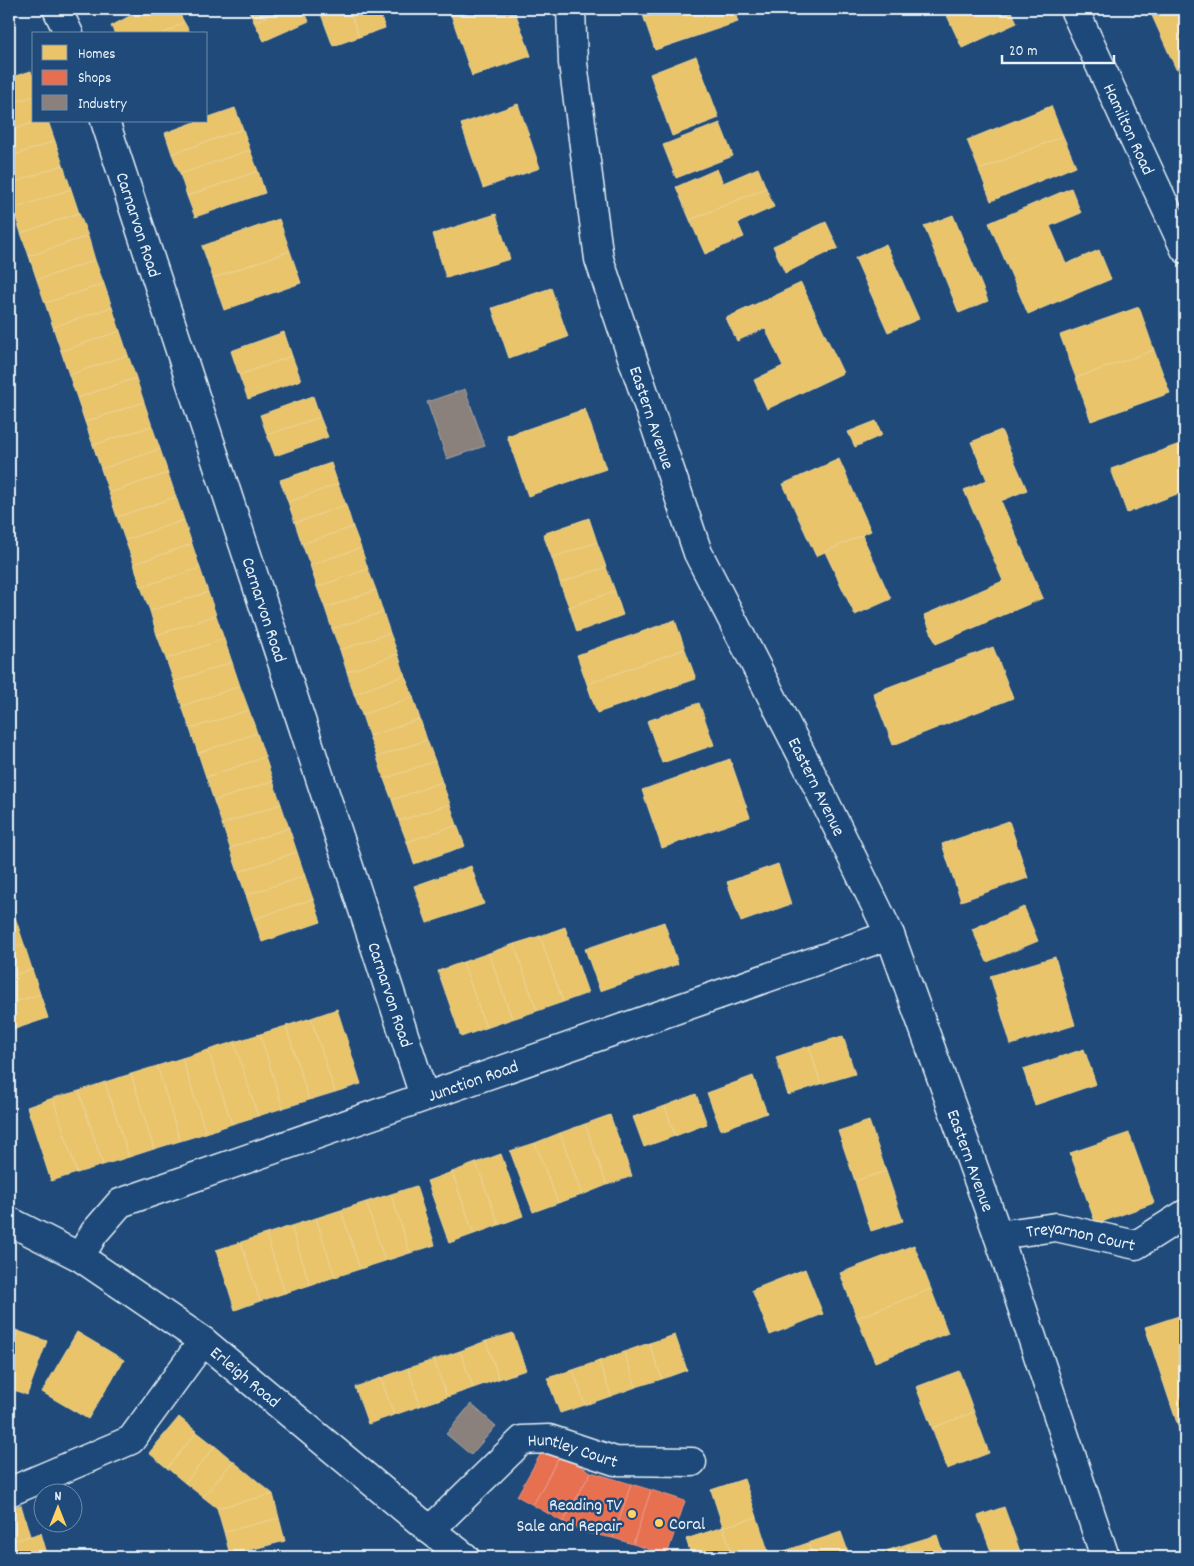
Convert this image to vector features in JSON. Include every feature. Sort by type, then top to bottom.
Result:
[{"type":"street","points":[[57,9],[68,32]]},
{"type":"street","name":"Eastern Avenue","points":[[571,9],[573,63],[599,259],[698,554],[808,767],[890,935],[998,1234],[1105,1557]]},
{"type":"street","name":"Hamilton Road","points":[[1074,9],[1185,249]]},
{"type":"street","name":"Carnarvon Road","points":[[105,122],[424,1096]]},
{"type":"street","name":"Junction Road","points":[[80,1257],[94,1233],[120,1203],[890,935]]},
{"type":"street","name":"Treyarnon Court","points":[[998,1234],[1056,1227],[1136,1244],[1185,1214]]},
{"type":"street","name":"Erleigh Road","points":[[9,1221],[80,1257],[203,1341],[465,1557]]},
{"type":"street","points":[[9,1492],[131,1440],[203,1341]]},
{"type":"street","name":"Huntley Court","points":[[430,1530],[522,1440],[549,1439],[616,1461],[692,1462]]},
{"type":"building: Homes","points":[[143,9],[177,9],[184,22],[166,32],[114,32],[111,26]]},
{"type":"building: Homes","points":[[248,9],[283,9],[254,22]]},
{"type":"building: Homes","points":[[283,9],[303,9],[309,21],[264,41],[254,22]]},
{"type":"building: Homes","points":[[319,9],[349,9],[359,37],[333,46]]},
{"type":"building: Homes","points":[[349,9],[378,9],[385,28],[359,37]]},
{"type":"building: Homes","points":[[449,9],[514,9],[531,56],[472,76]]},
{"type":"building: Homes","points":[[641,9],[670,9],[644,18]]},
{"type":"building: Homes","points":[[670,9],[734,9],[738,22],[655,50],[644,18]]},
{"type":"building: Homes","points":[[944,9],[1011,9],[1017,23],[962,48]]},
{"type":"building: Homes","points":[[1149,9],[1185,9],[1185,65],[1176,69]]},
{"type":"building: Homes","points":[[184,22],[190,32],[166,32]]},
{"type":"building: Homes","points":[[696,56],[719,118],[672,136],[650,74]]},
{"type":"building: Homes","points":[[31,71],[32,97],[9,104],[9,78]]},
{"type":"building: Homes","points":[[32,97],[32,122],[35,122],[9,131],[9,104]]},
{"type":"building: Homes","points":[[518,104],[540,168],[483,188],[461,124]]},
{"type":"building: Homes","points":[[1051,106],[1063,136],[979,170],[967,140]]},
{"type":"building: Homes","points":[[235,108],[243,129],[172,154],[165,133],[195,122],[208,122],[208,117]]},
{"type":"building: Homes","points":[[35,122],[48,122],[55,141],[9,157],[9,131]]},
{"type":"building: Homes","points":[[720,123],[733,156],[676,178],[663,145]]},
{"type":"building: Homes","points":[[243,129],[250,150],[180,174],[172,154]]},
{"type":"building: Homes","points":[[1063,136],[1076,166],[991,201],[979,170]]},
{"type":"building: Homes","points":[[55,141],[63,165],[9,184],[9,157]]},
{"type":"building: Homes","points":[[250,150],[258,171],[187,196],[180,174]]},
{"type":"building: Homes","points":[[63,165],[71,189],[13,209],[9,197],[9,184]]},
{"type":"building: Homes","points":[[758,168],[766,188],[690,220],[676,187],[717,169],[723,183]]},
{"type":"building: Homes","points":[[258,171],[265,193],[195,217],[187,196]]},
{"type":"building: Homes","points":[[766,188],[774,207],[738,223],[744,237],[705,254],[690,220]]},
{"type":"building: Homes","points":[[1071,188],[1081,213],[1050,226],[1066,264],[1099,250],[1111,279],[1028,314],[989,223]]},
{"type":"building: Homes","points":[[71,189],[79,213],[21,233],[13,209]]},
{"type":"building: Homes","points":[[79,213],[88,236],[29,256],[21,233]]},
{"type":"building: Homes","points":[[496,214],[510,259],[446,278],[433,234]]},
{"type":"building: Homes","points":[[953,215],[988,301],[959,313],[924,226]]},
{"type":"building: Homes","points":[[279,219],[290,251],[213,278],[202,246]]},
{"type":"building: Homes","points":[[826,222],[838,248],[785,273],[773,246]]},
{"type":"building: Homes","points":[[88,236],[95,260],[37,280],[29,256]]},
{"type":"building: Homes","points":[[886,244],[919,319],[888,332],[855,258]]},
{"type":"building: Homes","points":[[290,251],[301,283],[224,310],[213,278]]},
{"type":"building: Homes","points":[[95,260],[104,284],[45,303],[37,280]]},
{"type":"building: Homes","points":[[801,283],[843,373],[767,409],[754,380],[783,366],[765,328],[737,341],[726,318]]},
{"type":"building: Homes","points":[[104,284],[112,307],[53,327],[45,303]]},
{"type":"building: Homes","points":[[551,288],[568,337],[509,358],[492,308]]},
{"type":"building: Homes","points":[[112,307],[120,331],[61,351],[53,327]]},
{"type":"building: Homes","points":[[1139,307],[1154,350],[1076,378],[1060,335]]},
{"type":"building: Homes","points":[[120,331],[128,355],[69,375],[61,351]]},
{"type":"building: Homes","points":[[284,332],[292,356],[239,375],[231,351]]},
{"type":"building: Homes","points":[[1154,350],[1170,393],[1091,421],[1076,378]]},
{"type":"building: Homes","points":[[128,355],[136,378],[77,398],[69,375]]},
{"type":"building: Homes","points":[[292,356],[301,380],[248,399],[239,375]]},
{"type":"building: Homes","points":[[136,378],[144,402],[85,422],[77,398]]},
{"type":"building: Homes","points":[[313,396],[320,417],[267,435],[260,415]]},
{"type":"building: Homes","points":[[144,402],[152,426],[93,445],[85,422]]},
{"type":"building: Homes","points":[[585,409],[606,469],[528,496],[507,436]]},
{"type":"building: Homes","points":[[320,417],[328,437],[275,456],[267,435]]},
{"type":"building: Homes","points":[[876,421],[882,435],[855,447],[848,432]]},
{"type":"building: Homes","points":[[152,426],[160,449],[101,469],[93,445]]},
{"type":"building: Homes","points":[[1001,430],[1027,490],[1001,501],[1043,598],[936,644],[924,615],[1003,581],[964,490],[987,480],[971,442]]},
{"type":"building: Homes","points":[[1185,442],[1185,491],[1127,513],[1111,469]]},
{"type":"building: Homes","points":[[160,449],[168,473],[109,493],[101,469]]},
{"type":"building: Homes","points":[[839,459],[871,531],[816,556],[783,484]]},
{"type":"building: Homes","points":[[331,463],[338,484],[288,502],[280,480]]},
{"type":"building: Homes","points":[[168,473],[176,497],[117,517],[109,493]]},
{"type":"building: Homes","points":[[338,484],[346,505],[295,523],[288,502]]},
{"type":"building: Homes","points":[[176,497],[184,520],[125,540],[117,517]]},
{"type":"building: Homes","points":[[346,505],[353,527],[302,544],[295,523]]},
{"type":"building: Homes","points":[[589,518],[597,542],[552,558],[543,534]]},
{"type":"building: Homes","points":[[184,520],[192,544],[134,564],[125,540]]},
{"type":"building: Homes","points":[[353,527],[361,548],[310,565],[302,544]]},
{"type":"building: Homes","points":[[862,535],[891,599],[855,615],[825,552]]},
{"type":"building: Homes","points":[[597,542],[606,567],[560,583],[552,558]]},
{"type":"building: Homes","points":[[192,544],[200,568],[141,587],[134,564]]},
{"type":"building: Homes","points":[[361,548],[368,569],[317,587],[310,565]]},
{"type":"building: Homes","points":[[606,567],[615,591],[569,607],[560,583]]},
{"type":"building: Homes","points":[[200,568],[208,592],[150,611],[141,587]]},
{"type":"building: Homes","points":[[368,569],[376,590],[325,608],[317,587]]},
{"type":"building: Homes","points":[[376,590],[383,612],[332,629],[325,608]]},
{"type":"building: Homes","points":[[615,591],[623,615],[577,632],[569,607]]},
{"type":"building: Homes","points":[[208,592],[216,615],[157,635],[150,611]]},
{"type":"building: Homes","points":[[383,612],[390,633],[340,650],[332,629]]},
{"type":"building: Homes","points":[[216,615],[224,639],[166,659],[157,635]]},
{"type":"building: Homes","points":[[675,620],[685,649],[587,684],[577,655]]},
{"type":"building: Homes","points":[[390,633],[398,654],[347,672],[340,650]]},
{"type":"building: Homes","points":[[224,639],[232,662],[174,682],[166,659]]},
{"type":"building: Homes","points":[[993,647],[1013,698],[893,745],[873,693]]},
{"type":"building: Homes","points":[[685,649],[696,679],[597,713],[587,684]]},
{"type":"building: Homes","points":[[398,654],[405,675],[354,694],[347,672]]},
{"type":"building: Homes","points":[[232,662],[240,686],[182,706],[174,682]]},
{"type":"building: Homes","points":[[405,675],[413,697],[362,715],[354,694]]},
{"type":"building: Homes","points":[[240,686],[249,710],[190,729],[182,706]]},
{"type":"building: Homes","points":[[413,697],[420,719],[369,736],[362,715]]},
{"type":"building: Homes","points":[[699,703],[714,745],[662,763],[647,721]]},
{"type":"building: Homes","points":[[249,710],[257,733],[198,753],[190,729]]},
{"type":"building: Homes","points":[[420,719],[427,740],[377,757],[369,736]]},
{"type":"building: Homes","points":[[257,733],[265,757],[206,777],[198,753]]},
{"type":"building: Homes","points":[[427,740],[435,761],[384,779],[377,757]]},
{"type":"building: Homes","points":[[265,757],[273,781],[214,801],[206,777]]},
{"type":"building: Homes","points":[[730,759],[750,817],[662,848],[642,790]]},
{"type":"building: Homes","points":[[435,761],[442,782],[392,800],[384,779]]},
{"type":"building: Homes","points":[[273,781],[281,804],[222,824],[214,801]]},
{"type":"building: Homes","points":[[442,782],[450,804],[399,821],[392,800]]},
{"type":"building: Homes","points":[[281,804],[289,828],[230,848],[222,824]]},
{"type":"building: Homes","points":[[450,804],[457,825],[407,842],[399,821]]},
{"type":"building: Homes","points":[[1009,821],[1028,878],[961,901],[942,844]]},
{"type":"building: Homes","points":[[457,825],[465,846],[414,864],[407,842]]},
{"type":"building: Homes","points":[[289,828],[297,852],[238,872],[230,848]]},
{"type":"building: Homes","points":[[297,852],[305,876],[246,895],[238,872]]},
{"type":"building: Homes","points":[[778,864],[791,904],[741,922],[727,882]]},
{"type":"building: Homes","points":[[471,866],[484,904],[427,923],[414,886]]},
{"type":"building: Homes","points":[[305,876],[313,899],[254,919],[246,895]]},
{"type":"building: Homes","points":[[9,897],[16,920],[9,922]]},
{"type":"building: Homes","points":[[313,899],[321,922],[262,942],[254,919]]},
{"type":"building: Homes","points":[[1024,907],[1038,941],[987,962],[972,929]]},
{"type":"building: Homes","points":[[16,920],[24,944],[9,949],[9,922]]},
{"type":"building: Homes","points":[[664,922],[678,964],[600,991],[585,949]]},
{"type":"building: Homes","points":[[565,927],[588,993],[563,1002],[540,936]]},
{"type":"building: Homes","points":[[540,936],[563,1002],[537,1011],[514,944]]},
{"type":"building: Homes","points":[[24,944],[32,969],[9,977],[9,949]]},
{"type":"building: Homes","points":[[514,944],[537,1011],[512,1019],[489,953]]},
{"type":"building: Homes","points":[[489,953],[512,1019],[486,1028],[463,962]]},
{"type":"building: Homes","points":[[1055,957],[1075,1025],[1011,1045],[990,976]]},
{"type":"building: Homes","points":[[463,962],[486,1028],[461,1037],[438,971]]},
{"type":"building: Homes","points":[[32,969],[40,994],[9,1004],[9,977]]},
{"type":"building: Homes","points":[[40,994],[48,1018],[9,1031],[9,1004]]},
{"type":"building: Homes","points":[[337,1009],[361,1084],[335,1092],[311,1018]]},
{"type":"building: Homes","points":[[311,1018],[335,1092],[309,1100],[286,1026]]},
{"type":"building: Homes","points":[[286,1026],[309,1100],[283,1108],[260,1034]]},
{"type":"building: Homes","points":[[260,1034],[283,1108],[258,1116],[234,1042]]},
{"type":"building: Homes","points":[[843,1036],[855,1074],[821,1084],[809,1046]]},
{"type":"building: Homes","points":[[234,1042],[258,1116],[232,1124],[208,1050]]},
{"type":"building: Homes","points":[[809,1046],[821,1084],[788,1095],[776,1057]]},
{"type":"building: Homes","points":[[1084,1049],[1096,1084],[1035,1105],[1023,1069]]},
{"type":"building: Homes","points":[[208,1050],[232,1124],[206,1133],[182,1058]]},
{"type":"building: Homes","points":[[182,1058],[206,1133],[180,1141],[157,1066]]},
{"type":"building: Homes","points":[[157,1066],[180,1141],[154,1149],[131,1074]]},
{"type":"building: Homes","points":[[131,1074],[154,1149],[129,1157],[105,1082]]},
{"type":"building: Homes","points":[[753,1076],[767,1113],[721,1130],[707,1093]]},
{"type":"building: Homes","points":[[105,1082],[129,1157],[103,1165],[79,1091]]},
{"type":"building: Homes","points":[[79,1091],[103,1165],[77,1173],[53,1098]]},
{"type":"building: Homes","points":[[696,1094],[707,1124],[675,1136],[665,1106]]},
{"type":"building: Homes","points":[[53,1098],[77,1173],[51,1181],[27,1107]]},
{"type":"building: Homes","points":[[665,1106],[675,1136],[644,1147],[633,1117]]},
{"type":"building: Homes","points":[[610,1115],[632,1176],[607,1185],[585,1124]]},
{"type":"building: Homes","points":[[869,1121],[886,1171],[855,1181],[838,1131]]},
{"type":"building: Homes","points":[[585,1124],[607,1185],[582,1195],[560,1133]]},
{"type":"building: Homes","points":[[560,1133],[582,1195],[558,1203],[535,1143]]},
{"type":"building: Homes","points":[[1129,1133],[1154,1203],[1096,1224],[1070,1153]]},
{"type":"building: Homes","points":[[535,1143],[558,1203],[533,1212],[510,1151]]},
{"type":"building: Homes","points":[[501,1154],[523,1216],[499,1225],[476,1163]]},
{"type":"building: Homes","points":[[476,1163],[499,1225],[474,1234],[452,1172]]},
{"type":"building: Homes","points":[[886,1171],[903,1221],[871,1231],[855,1181]]},
{"type":"building: Homes","points":[[452,1172],[474,1234],[449,1243],[427,1181]]},
{"type":"building: Homes","points":[[416,1186],[435,1245],[410,1253],[391,1194]]},
{"type":"building: Homes","points":[[391,1194],[410,1253],[385,1261],[366,1202]]},
{"type":"building: Homes","points":[[366,1202],[385,1261],[360,1269],[341,1210]]},
{"type":"building: Homes","points":[[341,1210],[360,1269],[335,1277],[316,1218]]},
{"type":"building: Homes","points":[[316,1218],[335,1277],[310,1285],[291,1226]]},
{"type":"building: Homes","points":[[291,1226],[310,1285],[285,1293],[266,1234]]},
{"type":"building: Homes","points":[[266,1234],[285,1293],[260,1301],[241,1242]]},
{"type":"building: Homes","points":[[241,1242],[260,1301],[235,1310],[216,1250]]},
{"type":"building: Homes","points":[[914,1245],[931,1289],[857,1318],[840,1273]]},
{"type":"building: Homes","points":[[805,1269],[823,1314],[770,1335],[752,1290]]},
{"type":"building: Homes","points":[[931,1289],[948,1333],[875,1362],[857,1318]]},
{"type":"building: Homes","points":[[1185,1314],[1185,1440],[1183,1441],[1145,1327]]},
{"type":"building: Homes","points":[[9,1327],[18,1331],[9,1355]]},
{"type":"building: Homes","points":[[18,1331],[47,1341],[27,1395],[9,1388],[9,1355]]},
{"type":"building: Homes","points":[[77,1332],[124,1360],[88,1419],[42,1392]]},
{"type":"building: Homes","points":[[513,1333],[526,1370],[499,1379],[486,1341]]},
{"type":"building: Homes","points":[[675,1335],[687,1370],[662,1379],[649,1343]]},
{"type":"building: Homes","points":[[486,1341],[499,1379],[473,1388],[460,1351]]},
{"type":"building: Homes","points":[[649,1343],[662,1379],[636,1387],[624,1352]]},
{"type":"building: Homes","points":[[460,1351],[473,1388],[447,1397],[434,1360]]},
{"type":"building: Homes","points":[[624,1352],[636,1387],[611,1396],[599,1361]]},
{"type":"building: Homes","points":[[434,1360],[447,1397],[420,1406],[408,1368]]},
{"type":"building: Homes","points":[[599,1361],[611,1396],[585,1405],[573,1370]]},
{"type":"building: Homes","points":[[408,1368],[420,1406],[394,1415],[381,1378]]},
{"type":"building: Homes","points":[[573,1370],[585,1405],[560,1413],[547,1378]]},
{"type":"building: Homes","points":[[959,1371],[974,1412],[932,1428],[916,1387]]},
{"type":"building: Homes","points":[[381,1378],[394,1415],[368,1424],[355,1387]]},
{"type":"building: Homes","points":[[974,1412],[989,1453],[947,1469],[932,1428]]},
{"type":"building: Homes","points":[[179,1417],[197,1432],[167,1468],[149,1453]]},
{"type":"building: Homes","points":[[197,1432],[215,1446],[185,1483],[167,1468]]},
{"type":"building: Homes","points":[[215,1446],[233,1461],[203,1497],[185,1483]]},
{"type":"building: Homes","points":[[233,1461],[273,1494],[217,1508],[203,1497]]},
{"type":"building: Homes","points":[[744,1479],[757,1517],[723,1527],[711,1490]]},
{"type":"building: Homes","points":[[273,1494],[279,1518],[224,1532],[217,1508]]},
{"type":"building: Homes","points":[[21,1505],[30,1536],[9,1542],[9,1509]]},
{"type":"building: Homes","points":[[1004,1507],[1022,1557],[993,1557],[978,1516]]},
{"type":"building: Homes","points":[[757,1517],[770,1557],[733,1557],[723,1527]]},
{"type":"building: Homes","points":[[279,1518],[285,1541],[230,1555],[224,1532]]},
{"type":"building: Homes","points":[[723,1527],[733,1557],[692,1557],[686,1539]]},
{"type":"building: Homes","points":[[841,1532],[850,1557],[813,1557],[808,1543]]},
{"type":"building: Homes","points":[[41,1534],[48,1557],[9,1557],[9,1542]]},
{"type":"building: Homes","points":[[937,1535],[944,1557],[911,1557],[907,1544]]},
{"type":"building: Homes","points":[[808,1543],[813,1557],[778,1557],[776,1554]]},
{"type":"building: Homes","points":[[907,1544],[911,1557],[878,1557],[877,1554]]},
{"type":"building: Shops","points":[[545,1446],[560,1455],[533,1505],[517,1496]]},
{"type":"building: Shops","points":[[560,1455],[591,1472],[563,1522],[533,1505]]},
{"type":"building: Shops","points":[[591,1472],[631,1484],[613,1538],[587,1533],[563,1522]]},
{"type":"building: Shops","name":"Reading TV Sale and Repair","points":[[631,1484],[651,1490],[633,1544],[613,1538]]},
{"type":"building: Shops","name":"Coral","points":[[651,1490],[685,1501],[667,1555],[633,1544]]},
{"type":"building: Industry","points":[[465,389],[485,446],[447,459],[427,402]]},
{"type":"building: Industry","points":[[471,1404],[496,1426],[471,1455],[446,1434]]},
{"type":"place","name":"Reading TV Sale and Repair","points":[[632,1514]]},
{"type":"place","name":"Coral","points":[[659,1523]]}]
